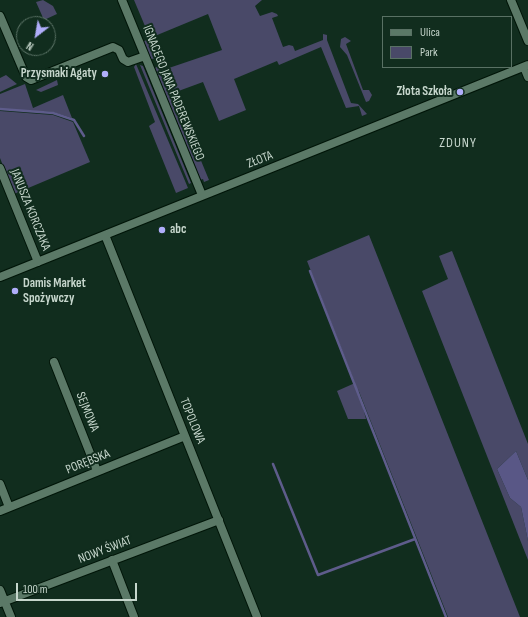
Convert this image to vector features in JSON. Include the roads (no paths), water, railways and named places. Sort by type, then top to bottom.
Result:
[{"type":"street","name":"IGNACEGO JANA PADEREWSKIEGO","points":[[122,0],[202,196]]},
{"type":"street","points":[[511,0],[528,41]]},
{"type":"street","points":[[0,16],[26,77],[31,80],[113,47],[119,50],[123,59],[128,62],[145,56]]},
{"type":"street","points":[[526,66],[528,77]]},
{"type":"street","name":"ZŁOTA","points":[[0,277],[526,66]]},
{"type":"street","name":"JANUSZA KORCZAKA","points":[[0,168],[38,262]]},
{"type":"street","name":"TOPOLOWA","points":[[105,235],[257,617]]},
{"type":"street","name":"SEJMOWA","points":[[54,362],[97,471]]},
{"type":"street","name":"PORĘBSKA","points":[[0,511],[185,436]]},
{"type":"street","points":[[0,484],[9,507]]},
{"type":"street","name":"NOWY ŚWIAT","points":[[2,602],[219,520]]},
{"type":"street","points":[[112,560],[134,617]]},
{"type":"street","points":[[0,590],[2,602],[11,617]]},
{"type":"waterway","points":[[0,109],[53,113],[74,120],[84,136]]},
{"type":"waterway","points":[[310,271],[446,617]]},
{"type":"waterway","points":[[273,464],[318,575],[415,539]]},
{"type":"place","name":"Przysmaki Agaty","points":[[105,74]]},
{"type":"place","name":"Złota Szkoła","points":[[460,92]]},
{"type":"place","name":"abc","points":[[162,230]]},
{"type":"place","name":"Damis Market Spożywczy","points":[[15,291]]},
{"type":"district","name":"ZDUNY","points":[[458,143]]}]
